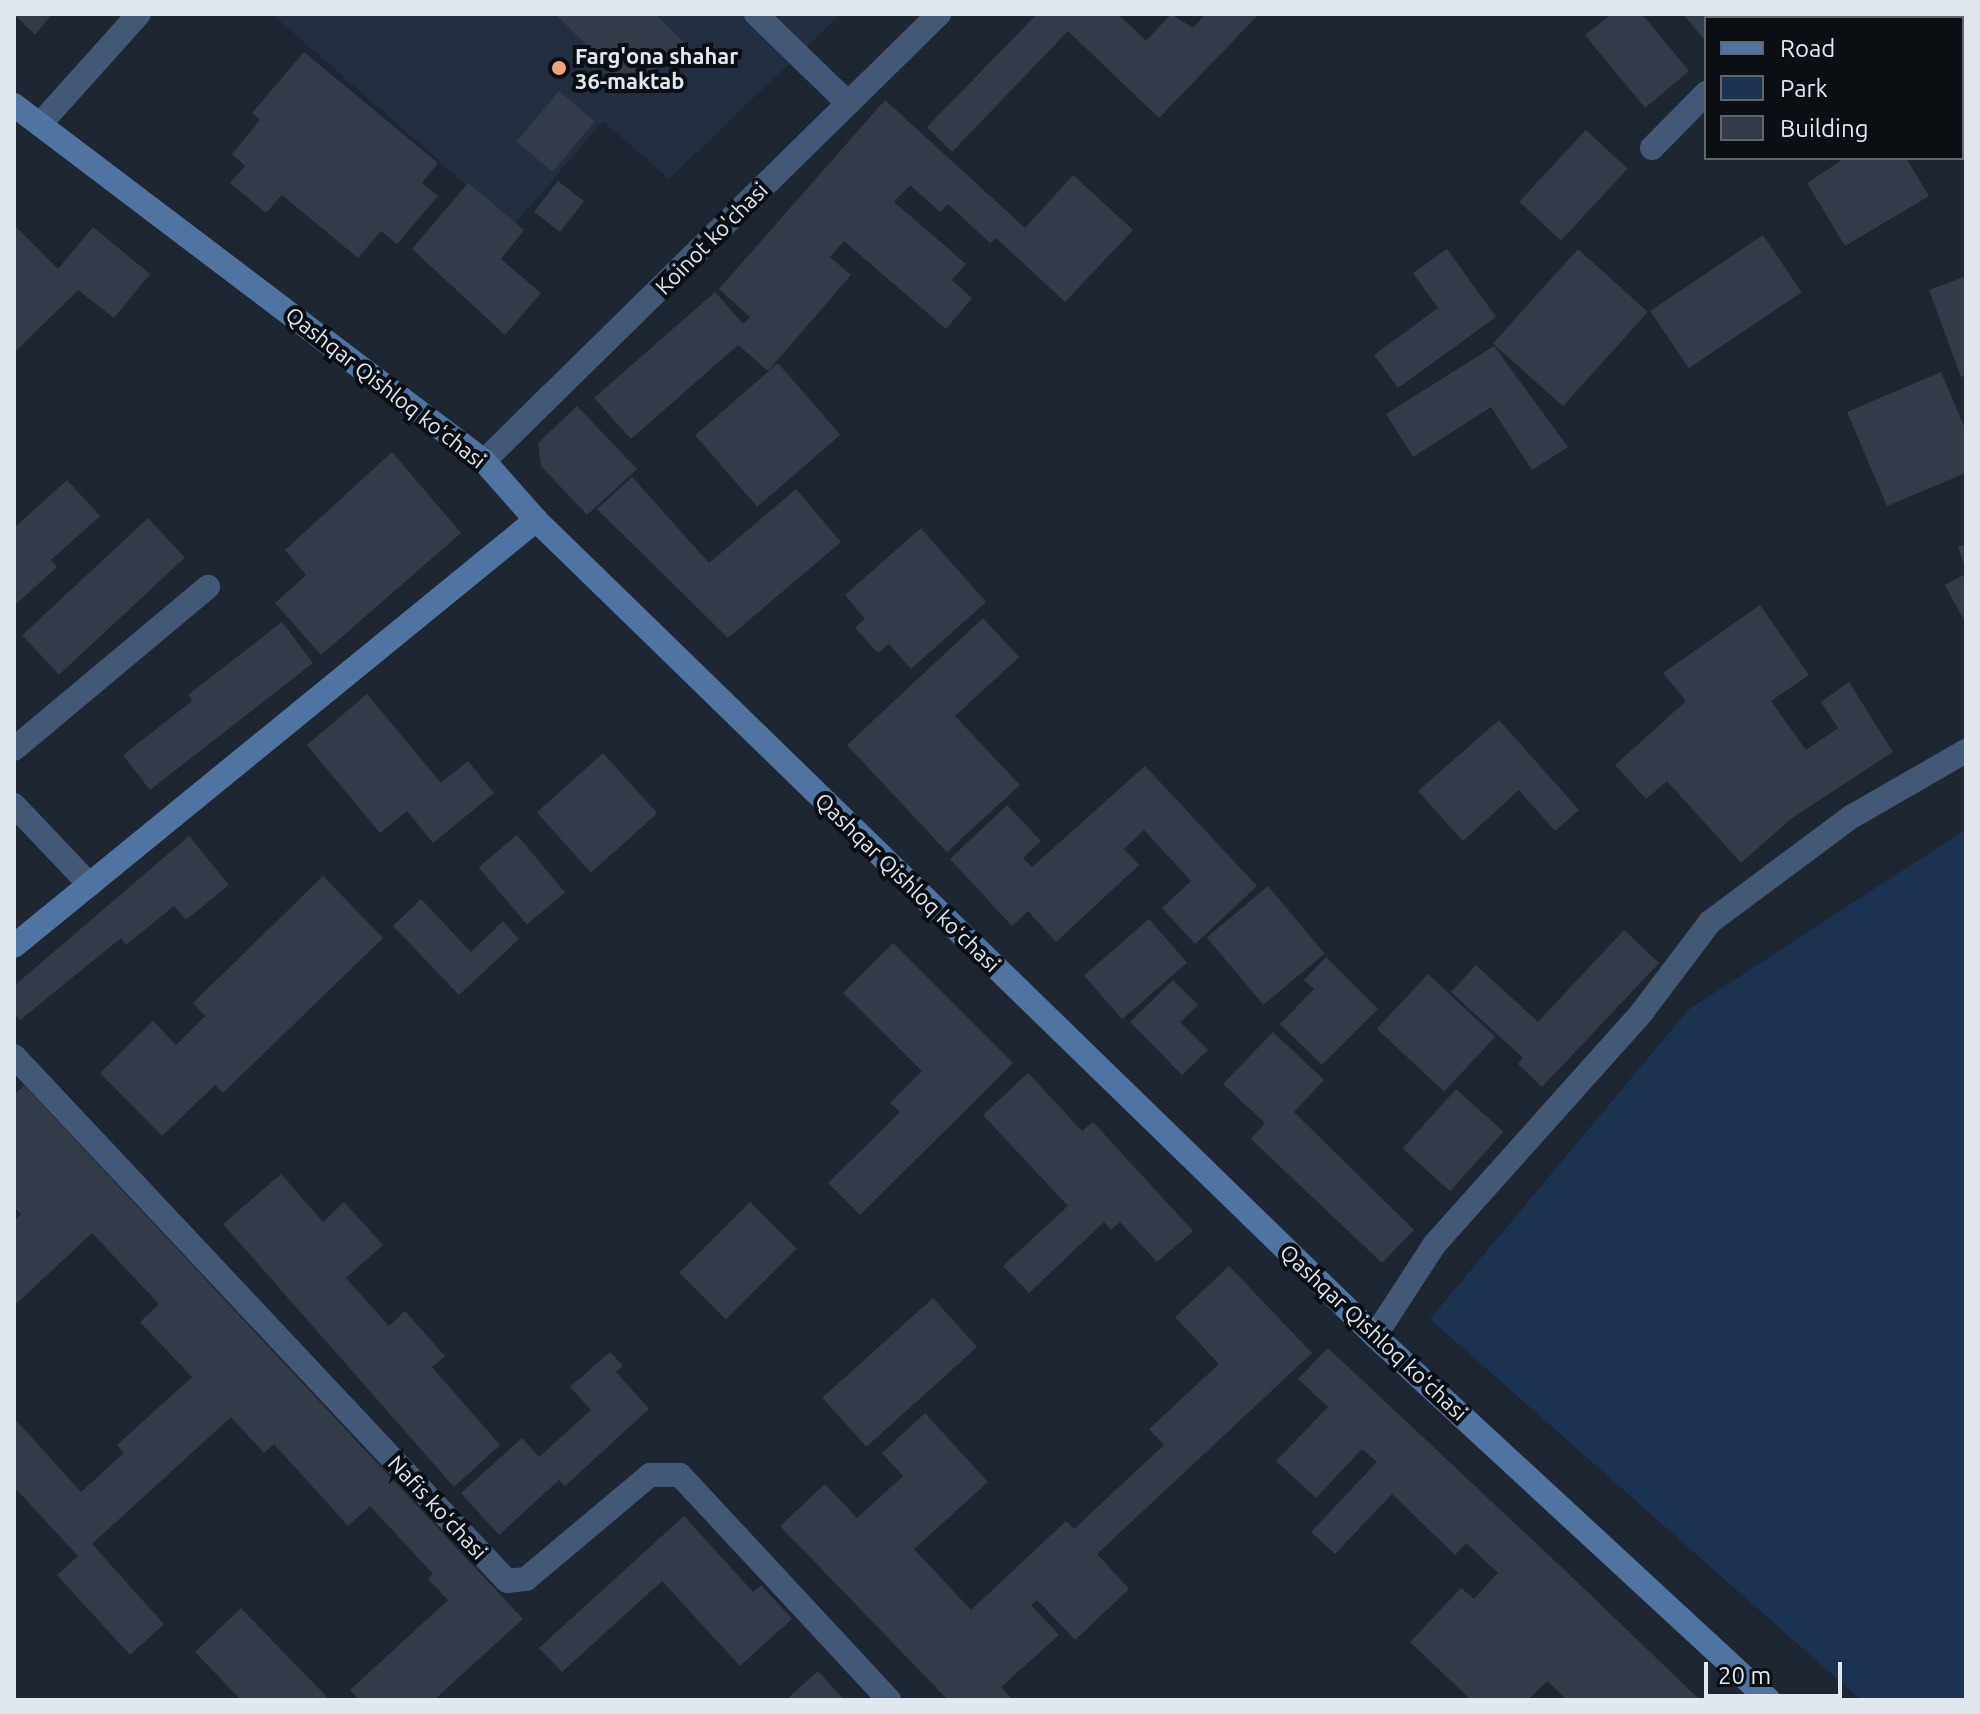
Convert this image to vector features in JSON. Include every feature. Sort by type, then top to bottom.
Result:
[{"type":"main road","name":"Qashqar Qishloq koʻchasi","points":[[14,105],[42,122],[484,461],[536,520],[1375,1336],[1769,1700]]},
{"type":"main road","points":[[14,946],[536,520]]},
{"type":"street","points":[[42,122],[139,14]]},
{"type":"street","points":[[756,14],[848,103]]},
{"type":"street","name":"Koinot ko'chasi","points":[[484,461],[939,14]]},
{"type":"street","points":[[1652,148],[1704,95]]},
{"type":"street","points":[[14,749],[208,587]]},
{"type":"street","points":[[1375,1336],[1434,1245],[1642,1012],[1710,922],[1851,817],[1966,751]]},
{"type":"street","points":[[14,805],[90,885]]},
{"type":"street","name":"Nafis koʻchasi","points":[[14,1056],[507,1581],[526,1579],[650,1475],[680,1475],[889,1700]]},
{"type":"shaded area","name":"Farg'ona shahar 36-maktab","points":[[272,14],[841,14],[669,179],[603,121],[513,226]]},
{"type":"green space","points":[[1966,829],[1966,1700],[1861,1700],[1430,1319],[1688,1010]]},
{"type":"building","points":[[14,14],[52,14],[35,35]]},
{"type":"building","points":[[555,14],[655,14],[684,43],[635,93]]},
{"type":"building","points":[[1037,14],[1118,14],[1146,41],[1171,14],[1193,28],[1206,14],[1259,14],[1159,118],[1068,31],[952,152],[927,127]]},
{"type":"building","points":[[1611,14],[1642,14],[1689,71],[1645,108],[1585,35]]},
{"type":"building","points":[[1683,14],[1773,14],[1704,16],[1704,40]]},
{"type":"building","points":[[304,52],[438,163],[422,183],[438,196],[397,244],[381,231],[358,258],[282,195],[266,213],[230,183],[245,166],[232,154],[260,120],[252,113]]},
{"type":"building","points":[[559,91],[595,121],[553,172],[517,142]]},
{"type":"building","points":[[885,100],[1025,228],[1073,175],[1133,230],[1065,302],[996,238],[990,243],[948,204],[940,212],[910,185],[894,202],[966,264],[952,280],[972,298],[946,329],[844,241],[830,257],[851,275],[768,371],[738,345],[631,439],[594,398],[715,292],[743,324],[750,317],[719,289]]},
{"type":"building","points":[[1586,130],[1628,169],[1561,241],[1519,202]]},
{"type":"building","points":[[1842,160],[1907,160],[1929,196],[1845,246],[1807,183]]},
{"type":"building","points":[[558,181],[584,201],[560,232],[534,212]]},
{"type":"building","points":[[468,183],[524,230],[501,259],[541,293],[505,335],[412,249]]},
{"type":"building","points":[[14,225],[58,269],[93,227],[150,274],[114,318],[78,290],[14,353]]},
{"type":"building","points":[[1763,235],[1802,292],[1689,368],[1650,311]]},
{"type":"building","points":[[1447,249],[1496,317],[1398,388],[1374,355],[1438,308],[1413,273]]},
{"type":"building","points":[[1578,249],[1648,312],[1563,406],[1493,343]]},
{"type":"building","points":[[1966,276],[1966,375],[1961,377],[1929,290]]},
{"type":"building","points":[[1494,346],[1568,447],[1532,470],[1491,407],[1413,457],[1386,414]]},
{"type":"building","points":[[778,363],[840,435],[757,507],[695,435]]},
{"type":"building","points":[[1941,372],[1966,431],[1966,473],[1887,506],[1847,412]]},
{"type":"building","points":[[577,406],[637,469],[587,515],[541,466],[538,443]]},
{"type":"building","points":[[392,452],[461,533],[321,655],[275,603],[306,575],[285,550]]},
{"type":"building","points":[[632,477],[709,563],[796,489],[841,542],[728,638],[597,509]]},
{"type":"building","points":[[67,480],[100,516],[51,560],[57,567],[14,606],[14,528]]},
{"type":"building","points":[[148,518],[185,557],[59,675],[22,635]]},
{"type":"building","points":[[921,528],[986,602],[911,669],[889,644],[878,653],[855,628],[865,619],[845,595]]},
{"type":"building","points":[[1966,544],[1966,570],[1958,547]]},
{"type":"building","points":[[1963,575],[1966,581],[1966,624],[1945,585]]},
{"type":"building","points":[[1760,605],[1809,675],[1771,701],[1806,750],[1838,728],[1821,702],[1849,682],[1893,752],[1792,818],[1741,863],[1667,781],[1646,799],[1615,765],[1686,701],[1663,673]]},
{"type":"building","points":[[983,618],[1019,657],[955,716],[1020,785],[947,852],[847,745]]},
{"type":"building","points":[[282,622],[313,663],[150,790],[123,755],[192,701],[188,695]]},
{"type":"building","points":[[367,694],[441,783],[468,761],[494,793],[433,843],[407,811],[380,833],[307,745]]},
{"type":"building","points":[[1499,720],[1579,810],[1555,831],[1519,790],[1463,841],[1418,791]]},
{"type":"building","points":[[603,753],[657,813],[591,873],[537,813]]},
{"type":"building","points":[[1145,766],[1257,886],[1195,944],[1162,908],[1191,881],[1144,830],[1124,849],[1139,865],[1056,942],[1028,911],[1012,926],[950,859],[1007,805],[1041,841],[1023,858],[1032,867]]},
{"type":"building","points":[[517,835],[565,892],[527,925],[479,867]]},
{"type":"building","points":[[189,836],[229,885],[186,920],[174,906],[126,945],[121,938],[20,1020],[14,1012],[14,986]]},
{"type":"building","points":[[323,876],[383,938],[223,1093],[215,1085],[162,1136],[100,1073],[153,1021],[176,1045],[205,1016],[193,1003]]},
{"type":"building","points":[[1268,886],[1325,953],[1263,1005],[1207,937]]},
{"type":"building","points":[[421,899],[471,952],[503,921],[519,939],[459,995],[393,926]]},
{"type":"building","points":[[1149,919],[1187,963],[1122,1019],[1084,975]]},
{"type":"building","points":[[1624,930],[1659,963],[1542,1087],[1518,1064],[1523,1058],[1451,992],[1476,965],[1538,1022]]},
{"type":"building","points":[[893,943],[1013,1063],[860,1215],[828,1183],[900,1112],[890,1103],[922,1071],[843,993]]},
{"type":"building","points":[[1326,957],[1378,1009],[1322,1065],[1280,1024],[1314,989],[1304,980]]},
{"type":"building","points":[[1428,974],[1495,1037],[1444,1092],[1377,1029]]},
{"type":"building","points":[[1173,980],[1198,1005],[1180,1022],[1208,1050],[1182,1075],[1130,1022]]},
{"type":"building","points":[[1273,1032],[1324,1080],[1294,1112],[1414,1230],[1382,1263],[1251,1139],[1265,1123],[1223,1084]]},
{"type":"building","points":[[1028,1073],[1082,1131],[1093,1122],[1193,1231],[1157,1262],[1120,1222],[1111,1230],[1104,1222],[1029,1293],[1003,1266],[1068,1206],[983,1115]]},
{"type":"building","points":[[24,1085],[523,1619],[434,1700],[359,1700],[350,1690],[448,1600],[428,1579],[433,1574],[370,1506],[348,1526],[274,1444],[264,1453],[231,1417],[92,1544],[164,1624],[130,1655],[57,1575],[78,1556],[14,1487],[14,1418],[81,1492],[124,1453],[117,1445],[192,1377],[140,1322],[159,1304],[92,1233],[14,1306],[14,1221],[21,1214],[14,1207],[14,1095]]},
{"type":"building","points":[[1456,1089],[1504,1132],[1450,1191],[1402,1148]]},
{"type":"building","points":[[281,1174],[323,1222],[344,1202],[383,1245],[346,1278],[389,1326],[405,1311],[445,1356],[432,1367],[500,1445],[454,1487],[223,1224]]},
{"type":"building","points":[[750,1202],[797,1249],[726,1319],[679,1273]]},
{"type":"building","points":[[1229,1266],[1312,1353],[1097,1554],[1129,1589],[1075,1640],[1037,1600],[1031,1605],[1059,1635],[1001,1687],[1013,1700],[948,1700],[780,1526],[825,1484],[857,1518],[903,1476],[882,1453],[925,1413],[988,1482],[914,1549],[971,1610],[1066,1521],[1074,1529],[1164,1445],[1149,1429],[1219,1364],[1175,1317]]},
{"type":"building","points":[[933,1298],[977,1347],[866,1447],[822,1398]]},
{"type":"building","points":[[1328,1348],[1700,1700],[1567,1700],[1547,1681],[1528,1700],[1471,1700],[1410,1642],[1461,1588],[1474,1599],[1498,1573],[1466,1543],[1455,1555],[1392,1494],[1335,1554],[1311,1532],[1377,1462],[1362,1449],[1316,1498],[1276,1461],[1328,1407],[1298,1379]]},
{"type":"building","points":[[610,1352],[623,1366],[616,1372],[649,1409],[565,1486],[559,1480],[499,1535],[461,1493],[522,1438],[539,1457],[591,1410],[570,1387]]},
{"type":"building","points":[[684,1516],[753,1592],[761,1585],[792,1619],[740,1666],[662,1581],[562,1672],[539,1648]]},
{"type":"building","points":[[241,1608],[330,1700],[241,1700],[195,1652]]},
{"type":"building","points":[[818,1671],[844,1700],[791,1700],[789,1697]]},
{"type":"place","name":"Farg'ona shahar 36-maktab","points":[[559,68]]}]
